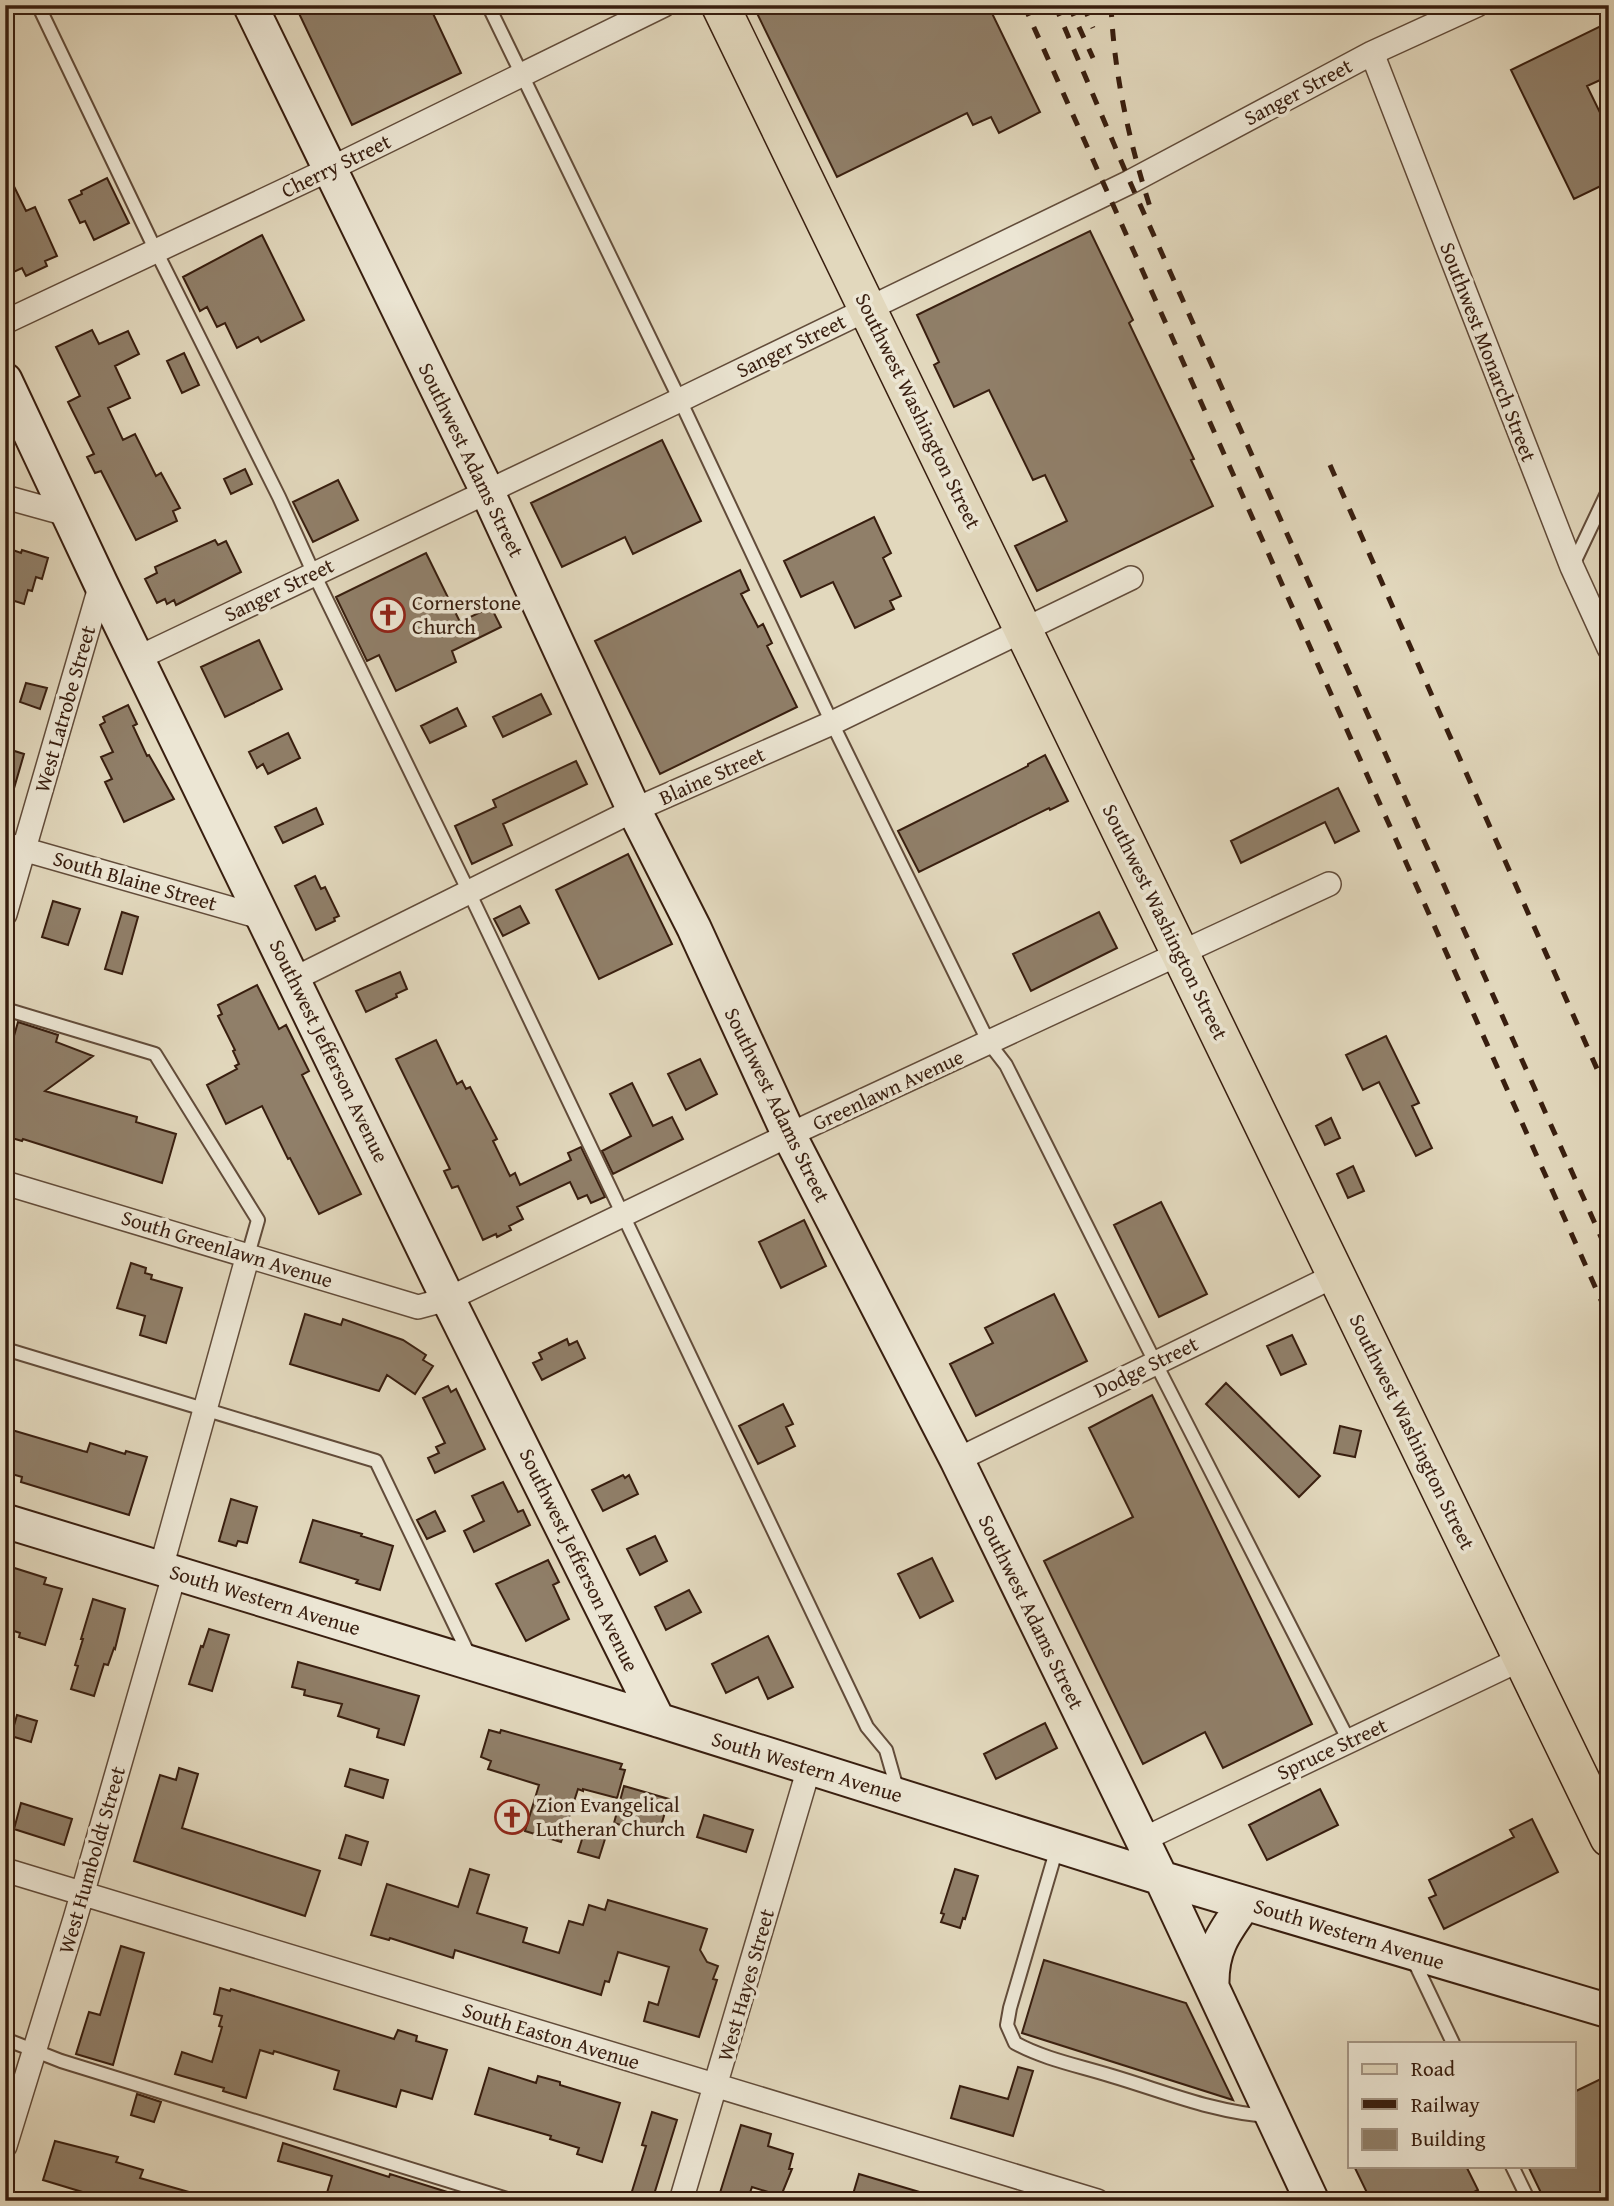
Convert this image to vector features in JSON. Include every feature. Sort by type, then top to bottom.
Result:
[{"type":"main road","name":"Southwest Adams Street","points":[[250,5],[486,491],[634,810],[694,928],[789,1135],[957,1460],[1161,1878],[1312,2201]]},
{"type":"main road","name":"Southwest Washington Street","points":[[720,5],[1609,1838]]},
{"type":"main road","name":"Southwest Jefferson Avenue","points":[[5,380],[101,584],[448,1299],[658,1720]]},
{"type":"main road","name":"South Western Avenue","points":[[5,1521],[658,1720],[1161,1878],[1609,2011]]},
{"type":"main road","points":[[1212,1986],[1214,1953],[1222,1936],[1245,1903]]},
{"type":"street","name":"Cherry Street","points":[[5,322],[330,169],[664,5]]},
{"type":"street","name":"Sanger Street","points":[[138,658],[1130,182],[1372,53],[1477,5]]},
{"type":"street","name":"Southwest Monarch Street","points":[[1372,53],[1572,567],[1609,648]]},
{"type":"street","points":[[5,497],[70,515]]},
{"type":"street","name":"Blaine Street","points":[[294,978],[634,810],[832,723],[1131,578]]},
{"type":"street","name":"West Latrobe Street","points":[[5,914],[14,846],[101,584]]},
{"type":"street","name":"South Blaine Street","points":[[14,846],[264,918]]},
{"type":"street","name":"Greenlawn Avenue","points":[[448,1299],[789,1135],[1329,884]]},
{"type":"street","name":"South Greenlawn Avenue","points":[[5,1183],[418,1307],[448,1299]]},
{"type":"street","name":"West Humboldt Street","points":[[5,2146],[81,1893],[168,1570],[204,1409],[248,1255]]},
{"type":"street","name":"Dodge Street","points":[[957,1460],[1336,1275]]},
{"type":"street","name":"Spruce Street","points":[[1142,1840],[1521,1659]]},
{"type":"street","name":"West Hayes Street","points":[[681,2201],[810,1768]]},
{"type":"street","name":"South Easton Avenue","points":[[5,1870],[1097,2201]]},
{"type":"lane","points":[[38,5],[156,251],[279,497],[867,1727],[886,1750],[899,1796]]},
{"type":"lane","points":[[488,5],[680,400],[832,723],[989,1043],[1006,1065],[1349,1741]]},
{"type":"lane","points":[[1572,567],[1609,489]]},
{"type":"lane","points":[[5,1009],[155,1054],[258,1220],[248,1255]]},
{"type":"lane","points":[[5,1349],[376,1461],[473,1664]]},
{"type":"lane","points":[[1058,1846],[1010,2008],[1007,2025],[1015,2043],[1074,2065],[1214,2107],[1241,2114],[1272,2116]]},
{"type":"lane","points":[[1409,1952],[1453,2042]]},
{"type":"lane","points":[[5,2039],[61,2061],[514,2201]]},
{"type":"lane","points":[[1513,2168],[1529,2201]]},
{"type":"building","points":[[295,5],[429,5],[461,73],[352,125]]},
{"type":"building","points":[[753,5],[988,5],[1040,112],[999,133],[991,117],[973,125],[967,113],[837,177]]},
{"type":"building","points":[[1609,22],[1609,76],[1587,86],[1609,131],[1609,182],[1574,199],[1511,70]]},
{"type":"building","points":[[5,168],[26,211],[35,207],[57,256],[45,261],[47,266],[26,276],[22,268],[5,276]]},
{"type":"building","points":[[107,178],[129,223],[94,240],[85,221],[80,223],[69,200]]},
{"type":"building","points":[[1090,231],[1133,320],[1129,323],[1194,459],[1191,460],[1213,506],[1037,591],[1015,546],[1067,521],[1045,475],[1033,480],[989,390],[954,407],[934,365],[939,362],[917,315]]},
{"type":"building","points":[[262,235],[304,320],[261,342],[258,337],[237,348],[225,323],[217,327],[207,307],[200,311],[183,277]]},
{"type":"building","points":[[92,330],[99,344],[128,331],[139,354],[115,366],[130,398],[108,408],[123,440],[135,434],[156,476],[161,473],[180,508],[173,511],[177,521],[136,540],[101,471],[95,473],[87,457],[94,454],[68,402],[80,396],[56,347]]},
{"type":"building","points":[[184,353],[199,385],[182,393],[167,361]]},
{"type":"building","points":[[662,440],[701,521],[633,554],[625,537],[562,567],[531,503]]},
{"type":"building","points":[[245,469],[252,484],[231,494],[224,479]]},
{"type":"building","points":[[338,480],[358,520],[313,542],[293,502]]},
{"type":"building","points":[[874,517],[891,553],[883,558],[901,596],[890,601],[894,609],[855,628],[833,582],[801,597],[784,561]]},
{"type":"building","points":[[215,540],[218,545],[226,541],[241,572],[176,605],[174,600],[167,604],[165,599],[157,603],[145,579],[157,573],[155,567]]},
{"type":"building","points":[[10,549],[48,558],[42,579],[36,577],[24,604],[5,598],[5,566]]},
{"type":"building","points":[[426,553],[460,622],[491,607],[501,627],[452,651],[456,662],[396,691],[379,655],[367,661],[336,597]]},
{"type":"building","points":[[740,570],[749,590],[741,594],[758,627],[763,624],[772,643],[767,646],[797,707],[660,774],[595,641]]},
{"type":"building","points":[[259,640],[282,689],[225,717],[201,667]]},
{"type":"building","points":[[26,683],[47,688],[40,709],[20,702]]},
{"type":"building","points":[[541,694],[551,714],[503,737],[493,717]]},
{"type":"building","points":[[128,705],[137,724],[133,726],[147,756],[149,755],[174,799],[124,822],[105,782],[112,779],[101,757],[113,752],[100,725],[105,722],[103,717]]},
{"type":"building","points":[[457,708],[466,726],[430,743],[421,726]]},
{"type":"building","points":[[288,733],[300,758],[268,774],[263,764],[257,768],[249,752]]},
{"type":"building","points":[[5,748],[24,754],[10,802],[5,801]]},
{"type":"building","points":[[1045,755],[1068,801],[919,872],[898,831]]},
{"type":"building","points":[[576,761],[587,784],[503,824],[512,845],[472,864],[455,826],[496,807],[493,800]]},
{"type":"building","points":[[1338,788],[1359,831],[1335,843],[1325,822],[1241,863],[1231,841]]},
{"type":"building","points":[[316,808],[323,824],[283,843],[275,827]]},
{"type":"building","points":[[628,854],[672,944],[599,979],[556,890]]},
{"type":"building","points":[[315,876],[321,889],[325,887],[339,916],[334,918],[335,921],[316,930],[295,886]]},
{"type":"building","points":[[53,901],[80,909],[68,945],[42,937]]},
{"type":"building","points":[[520,906],[529,923],[503,936],[494,919]]},
{"type":"building","points":[[122,912],[138,917],[122,974],[105,969]]},
{"type":"building","points":[[1099,912],[1117,948],[1031,991],[1013,954]]},
{"type":"building","points":[[400,972],[407,989],[366,1012],[356,991]]},
{"type":"building","points":[[257,985],[279,1029],[286,1025],[309,1071],[302,1075],[361,1194],[319,1214],[262,1106],[226,1124],[207,1085],[237,1069],[235,1066],[239,1064],[218,1016],[222,1014],[218,1005]]},
{"type":"building","points":[[18,1022],[58,1035],[56,1042],[93,1056],[45,1091],[137,1117],[136,1122],[176,1134],[162,1183],[23,1139],[22,1141],[5,1136],[5,1067]]},
{"type":"building","points":[[1386,1036],[1419,1103],[1412,1106],[1432,1148],[1416,1156],[1379,1082],[1363,1090],[1346,1055]]},
{"type":"building","points":[[436,1040],[457,1084],[462,1081],[466,1089],[470,1087],[497,1139],[493,1141],[510,1176],[515,1173],[520,1185],[571,1160],[568,1153],[581,1147],[605,1197],[591,1203],[587,1195],[578,1199],[570,1182],[517,1207],[523,1219],[509,1226],[511,1230],[483,1240],[458,1186],[452,1188],[444,1171],[450,1169],[396,1059]]},
{"type":"building","points":[[700,1059],[717,1094],[686,1110],[668,1074]]},
{"type":"building","points":[[632,1083],[653,1126],[672,1117],[683,1139],[613,1174],[602,1151],[631,1136],[610,1094]]},
{"type":"building","points":[[1331,1118],[1340,1138],[1325,1145],[1316,1126]]},
{"type":"building","points":[[1353,1166],[1364,1191],[1348,1198],[1337,1174]]},
{"type":"building","points":[[1161,1202],[1207,1294],[1159,1317],[1114,1225]]},
{"type":"building","points":[[804,1220],[826,1266],[781,1288],[759,1242]]},
{"type":"building","points":[[131,1263],[146,1268],[145,1273],[152,1275],[151,1279],[182,1288],[166,1343],[140,1335],[145,1316],[117,1308]]},
{"type":"building","points":[[1054,1294],[1087,1361],[976,1416],[950,1364],[993,1343],[985,1328]]},
{"type":"building","points":[[305,1314],[341,1325],[343,1319],[403,1340],[426,1355],[423,1360],[433,1366],[415,1394],[387,1375],[379,1391],[290,1364]]},
{"type":"building","points":[[1292,1335],[1306,1364],[1281,1375],[1267,1346]]},
{"type":"building","points":[[567,1339],[569,1345],[577,1341],[585,1358],[542,1380],[533,1363],[542,1359],[539,1353]]},
{"type":"building","points":[[1226,1383],[1320,1476],[1299,1497],[1206,1404]]},
{"type":"building","points":[[448,1386],[451,1392],[456,1389],[485,1449],[435,1473],[428,1458],[439,1453],[436,1447],[445,1443],[423,1398]]},
{"type":"building","points":[[1152,1395],[1312,1724],[1223,1768],[1205,1732],[1143,1764],[1044,1561],[1133,1517],[1089,1428]]},
{"type":"building","points":[[783,1404],[793,1424],[786,1427],[795,1446],[758,1464],[739,1426]]},
{"type":"building","points":[[1340,1426],[1361,1431],[1355,1457],[1334,1453]]},
{"type":"building","points":[[5,1428],[87,1452],[90,1443],[125,1454],[126,1451],[147,1457],[129,1515],[21,1482],[22,1477],[5,1472]]},
{"type":"building","points":[[623,1475],[625,1478],[629,1475],[638,1494],[603,1511],[592,1490]]},
{"type":"building","points":[[503,1482],[518,1512],[523,1510],[530,1525],[474,1552],[464,1531],[484,1521],[472,1496]]},
{"type":"building","points":[[231,1499],[257,1507],[247,1543],[238,1541],[236,1546],[219,1541]]},
{"type":"building","points":[[435,1511],[445,1531],[427,1539],[417,1520]]},
{"type":"building","points":[[313,1520],[393,1546],[380,1590],[356,1583],[358,1580],[300,1562]]},
{"type":"building","points":[[655,1536],[667,1561],[640,1575],[627,1549]]},
{"type":"building","points":[[932,1558],[953,1601],[920,1618],[898,1574]]},
{"type":"building","points":[[548,1560],[559,1582],[553,1585],[569,1619],[526,1641],[496,1584]]},
{"type":"building","points":[[5,1565],[46,1578],[44,1584],[62,1589],[45,1645],[19,1637],[20,1633],[5,1628]]},
{"type":"building","points":[[689,1590],[701,1612],[666,1630],[655,1607]]},
{"type":"building","points":[[93,1599],[125,1609],[115,1649],[108,1665],[104,1664],[94,1696],[71,1689],[78,1666],[75,1665],[81,1639]]},
{"type":"building","points":[[209,1629],[229,1635],[212,1691],[189,1684]]},
{"type":"building","points":[[768,1636],[793,1687],[768,1699],[758,1677],[726,1693],[712,1664]]},
{"type":"building","points":[[298,1662],[419,1696],[404,1745],[377,1737],[379,1729],[338,1716],[342,1704],[304,1695],[305,1690],[292,1687]]},
{"type":"building","points":[[17,1715],[37,1721],[31,1742],[11,1736]]},
{"type":"building","points":[[1045,1723],[1057,1748],[996,1779],[984,1754]]},
{"type":"building","points":[[489,1730],[500,1733],[501,1730],[622,1764],[620,1769],[625,1770],[617,1798],[578,1789],[561,1842],[525,1831],[539,1785],[488,1769],[491,1761],[481,1757]]},
{"type":"building","points":[[179,1768],[198,1774],[182,1828],[320,1871],[305,1916],[134,1861],[160,1775],[176,1780]]},
{"type":"building","points":[[350,1769],[388,1780],[383,1798],[345,1786]]},
{"type":"building","points":[[624,1786],[669,1799],[658,1836],[614,1823]]},
{"type":"building","points":[[1320,1789],[1338,1825],[1267,1860],[1249,1825]]},
{"type":"building","points":[[21,1803],[72,1819],[64,1845],[14,1829]]},
{"type":"building","points":[[704,1815],[753,1830],[746,1852],[697,1837]]},
{"type":"building","points":[[1532,1819],[1558,1872],[1444,1929],[1429,1898],[1436,1895],[1429,1880],[1514,1837],[1510,1830]]},
{"type":"building","points":[[584,1833],[605,1839],[599,1858],[578,1852]]},
{"type":"building","points":[[346,1835],[368,1842],[361,1865],[339,1858]]},
{"type":"building","points":[[470,1869],[489,1875],[477,1913],[527,1928],[523,1942],[559,1953],[569,1921],[583,1925],[589,1905],[605,1910],[608,1900],[707,1929],[700,1950],[707,1962],[718,1966],[713,1979],[717,1980],[699,2037],[644,2021],[649,2002],[658,2005],[669,1967],[618,1952],[609,1982],[605,1981],[601,1995],[455,1950],[453,1958],[390,1938],[389,1940],[371,1935],[387,1884],[458,1907]]},
{"type":"building","points":[[955,1869],[978,1876],[960,1928],[941,1922],[944,1914],[941,1913]]},
{"type":"building","points":[[121,1946],[144,1953],[113,2065],[76,2054],[89,2012],[100,2015]]},
{"type":"building","points":[[1044,1960],[1186,2003],[1233,2100],[1022,2033]]},
{"type":"building","points":[[220,1988],[231,1989],[394,2039],[398,2030],[417,2036],[416,2041],[447,2050],[432,2099],[401,2090],[396,2107],[334,2089],[339,2071],[274,2051],[273,2054],[260,2050],[246,2098],[223,2091],[224,2088],[175,2074],[182,2052],[212,2062],[222,2027],[219,2026],[222,2016],[214,2014]]},
{"type":"building","points":[[1018,2067],[1033,2071],[1013,2136],[951,2118],[960,2086],[1008,2099]]},
{"type":"building","points":[[489,2068],[536,2083],[538,2076],[620,2103],[602,2162],[577,2154],[579,2148],[550,2139],[551,2136],[475,2114]]},
{"type":"building","points":[[1609,2075],[1609,2201],[1545,2201],[1529,2168],[1576,2168],[1576,2091]]},
{"type":"building","points":[[137,2094],[161,2102],[154,2122],[131,2115]]},
{"type":"building","points":[[652,2112],[677,2120],[652,2201],[629,2201],[646,2146],[642,2145]]},
{"type":"building","points":[[741,2125],[771,2134],[768,2146],[793,2154],[789,2169],[792,2169],[781,2196],[752,2187],[747,2201],[735,2201],[719,2196]]},
{"type":"building","points":[[55,2141],[118,2157],[116,2162],[143,2170],[140,2178],[203,2196],[202,2201],[87,2201],[89,2194],[43,2180]]},
{"type":"building","points":[[283,2143],[389,2177],[390,2174],[460,2196],[459,2201],[342,2201],[326,2196],[332,2176],[278,2161]]},
{"type":"building","points":[[1355,2168],[1467,2168],[1478,2190],[1456,2201],[1371,2201]]},
{"type":"building","points":[[859,2174],[933,2196],[932,2201],[851,2201]]},
{"type":"railway","points":[[1024,5],[1609,1318]]},
{"type":"railway","points":[[1055,5],[1130,182],[1609,1255]]},
{"type":"railway","points":[[1069,5],[1093,58]]},
{"type":"railway","points":[[1083,5],[1093,28]]},
{"type":"railway","points":[[1111,5],[1115,56],[1124,107],[1150,207]]},
{"type":"railway","points":[[1330,465],[1609,1096]]},
{"type":"place","name":"Cornerstone Church","points":[[388,615]]},
{"type":"place","name":"Zion Evangelical Lutheran Church","points":[[512,1817]]}]
